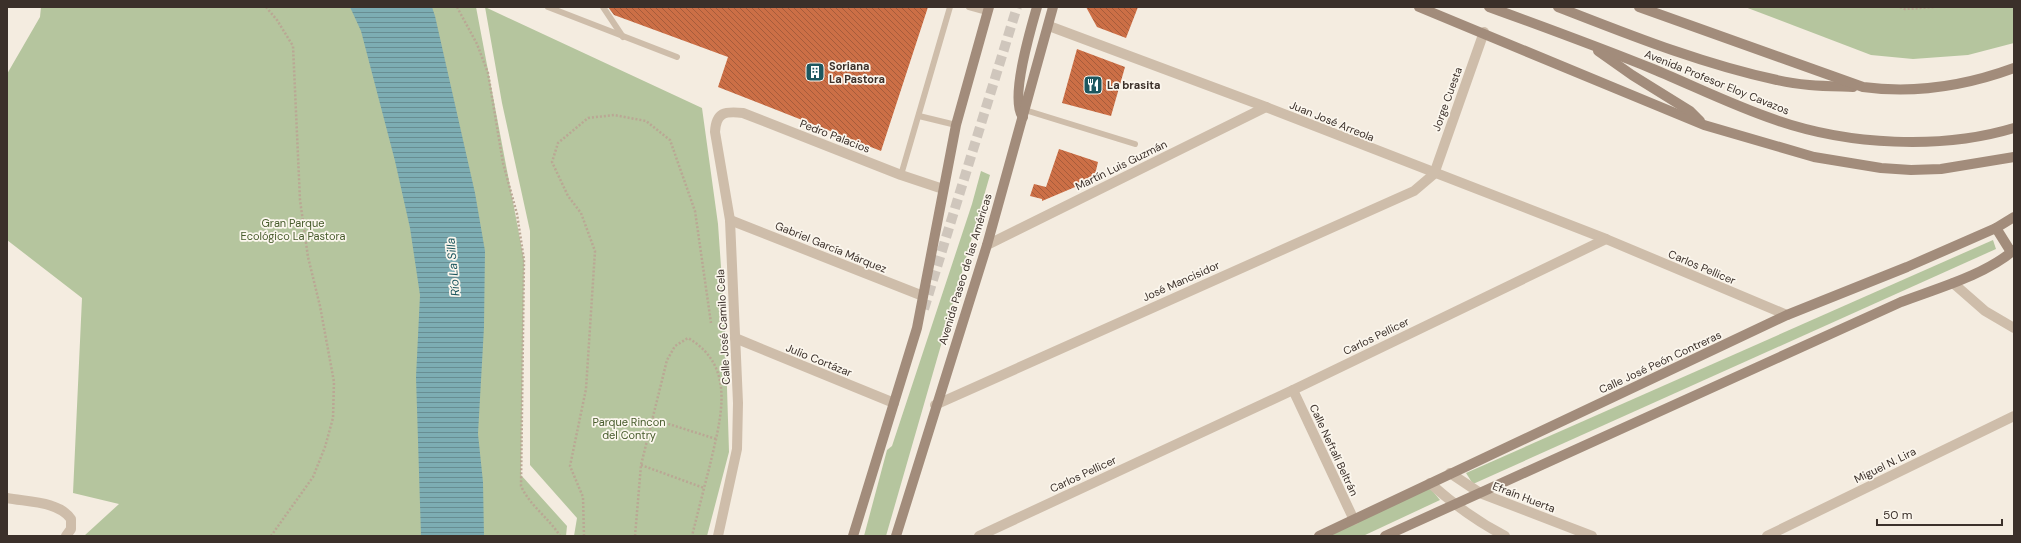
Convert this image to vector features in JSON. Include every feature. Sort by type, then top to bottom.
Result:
[{"type":"main road","points":[[1024,113],[1018,108],[1019,89],[1023,65],[1037,7]]},
{"type":"main road","name":"Avenida Paseo de las Américas","points":[[896,536],[986,245],[1049,26],[1053,7]]},
{"type":"main road","points":[[1419,7],[1484,32],[1704,125],[1814,158],[1881,168],[1911,170],[1941,169],[2012,158]]},
{"type":"main road","name":"Avenida Profesor Eloy Cavazos","points":[[1489,7],[1585,41],[1776,120],[1828,135],[1879,141],[1932,140],[1994,134],[2014,128]]},
{"type":"main road","points":[[1558,7],[1696,59],[1778,81],[1817,86],[1863,87],[1890,91],[1917,90],[1984,78],[2014,68]]},
{"type":"main road","points":[[1639,7],[1863,87]]},
{"type":"main road","points":[[853,536],[917,328],[956,125],[988,10]]},
{"type":"main road","points":[[1585,41],[1632,75],[1690,111],[1704,125]]},
{"type":"main road","name":"Calle José Peón Contreras","points":[[1319,536],[1787,315],[1907,267],[1996,228],[2014,217]]},
{"type":"main road","points":[[1385,536],[1901,302],[1953,283],[1996,262],[2012,251],[1996,228]]},
{"type":"street","name":"Juan José Arreola","points":[[1049,26],[1266,107],[1434,174],[1606,239]]},
{"type":"street","name":"Jorge Cuesta","points":[[1434,174],[1484,32]]},
{"type":"street","name":"Martín Luis Guzmán","points":[[986,245],[1266,107]]},
{"type":"street","name":"Pedro Palacios","points":[[718,116],[725,113],[743,113],[901,175],[943,189]]},
{"type":"street","name":"Calle José Camilo Cela","points":[[718,116],[715,132],[730,220],[738,403],[737,449],[718,536]]},
{"type":"street","name":"José Mancisidor","points":[[935,406],[1414,191],[1434,174]]},
{"type":"street","name":"Gabriel García Márquez","points":[[730,220],[923,296]]},
{"type":"street","name":"Carlos Pellicer","points":[[979,536],[1293,390],[1606,239],[1787,315]]},
{"type":"street","points":[[1953,283],[1985,311],[2014,328]]},
{"type":"street","name":"Julio Cortázar","points":[[735,338],[894,403]]},
{"type":"street","name":"Calle Neftalí Beltrán","points":[[1293,390],[1354,520]]},
{"type":"street","name":"Miguel N. Lira","points":[[1767,536],[2014,416]]},
{"type":"street","name":"Efraín Huerta","points":[[1450,473],[1480,493],[1592,536]]},
{"type":"street","points":[[1430,483],[1454,505],[1475,520],[1505,536]]},
{"type":"street","points":[[7,498],[53,506],[64,511],[71,519],[71,528],[66,536]]},
{"type":"lane","points":[[548,7],[677,57]]},
{"type":"lane","points":[[603,7],[623,37]]},
{"type":"lane","points":[[901,175],[950,7]]},
{"type":"lane","points":[[969,7],[988,10]]},
{"type":"lane","points":[[1024,113],[1135,144]]},
{"type":"lane","points":[[918,116],[956,125]]},
{"type":"path","points":[[266,7],[277,20],[292,46],[300,200],[308,257],[320,306],[334,382],[333,418],[325,447],[313,478],[271,536]]},
{"type":"path","points":[[457,7],[477,44],[488,73],[503,163],[517,214],[524,260],[522,486],[527,498],[552,523],[560,536]]},
{"type":"path","points":[[1900,7],[1905,9],[1934,7]]},
{"type":"path","points":[[584,536],[583,497],[570,466],[586,390],[595,250],[581,213],[568,196],[552,162],[558,143],[588,118],[614,115],[646,121],[670,140],[695,211],[711,323]]},
{"type":"path","points":[[634,536],[642,465],[667,360],[675,346],[688,338],[699,345],[710,356],[717,371],[721,391],[722,414],[692,536]]},
{"type":"path","points":[[653,418],[716,439]]},
{"type":"path","points":[[642,465],[704,488]]},
{"type":"green space","name":"Gran Parque Ecológico La Pastora","points":[[41,7],[476,7],[524,260],[521,475],[567,526],[566,536],[84,536],[119,504],[73,493],[82,298],[7,240],[7,74],[40,17]]},
{"type":"green space","name":"Parque Rincon del Contry","points":[[485,7],[702,108],[718,224],[725,324],[729,452],[707,536],[574,536],[577,518],[530,465],[530,231],[502,103]]},
{"type":"green space","points":[[1745,7],[2014,7],[2014,43],[1968,55],[1913,59],[1871,55]]},
{"type":"green space","points":[[981,171],[990,175],[886,536],[864,536],[887,450],[892,446],[972,204]]},
{"type":"green space","points":[[1993,240],[1996,249],[1473,484],[1466,473]]},
{"type":"green space","points":[[1430,488],[1440,500],[1363,536],[1327,536]]},
{"type":"water","name":"Río La Silla","points":[[350,7],[432,7],[435,16],[475,193],[485,251],[484,327],[478,434],[483,482],[484,536],[421,536],[416,377],[420,295],[410,228],[395,161],[361,31]]},
{"type":"building","name":"Soriana La Pastora","points":[[608,7],[928,7],[881,151],[718,87],[728,57],[614,15]]},
{"type":"building","points":[[1086,7],[1138,7],[1126,38],[1097,27]]},
{"type":"building","name":"La brasita","points":[[1077,49],[1125,67],[1111,116],[1062,103]]},
{"type":"building","points":[[1059,149],[1098,162],[1094,179],[1042,201],[1042,199],[1030,196],[1034,184],[1046,187]]},
{"type":"tunnel","points":[[924,309],[1017,7]]},
{"type":"place","name":"Soriana La Pastora","points":[[815,72]]},
{"type":"place","name":"La brasita","points":[[1093,85]]}]
